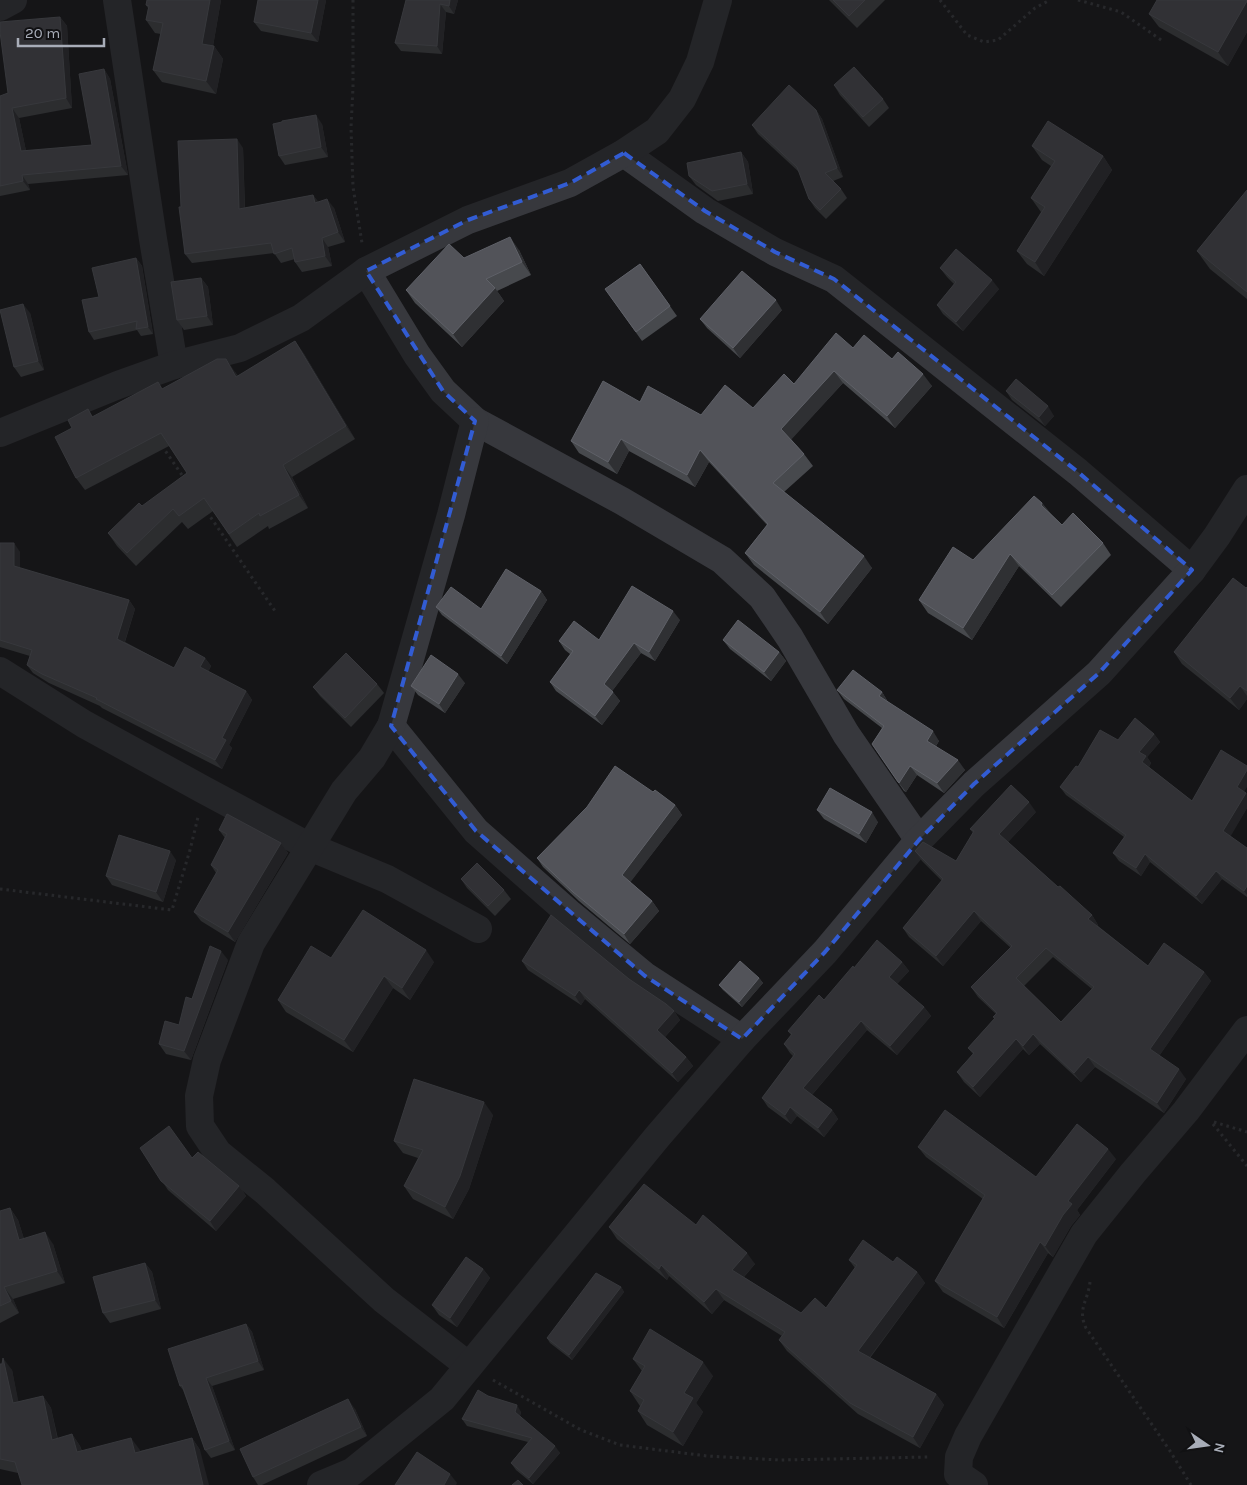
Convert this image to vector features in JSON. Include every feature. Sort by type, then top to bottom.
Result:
[{"type":"street","points":[[0,7],[13,0]]},
{"type":"street","points":[[117,0],[174,365]]},
{"type":"street","points":[[0,433],[118,385],[174,365],[240,348],[302,318],[366,271],[468,220],[570,183],[624,153],[657,131],[682,98],[700,62],[718,0]]},
{"type":"street","points":[[624,153],[705,211],[774,252],[834,279],[1078,472],[1192,570]]},
{"type":"street","points":[[366,271],[417,355],[443,391],[475,421],[622,501],[722,560],[762,597],[790,638],[846,734],[919,840]]},
{"type":"street","points":[[469,1366],[384,1300],[265,1191],[218,1153],[200,1126],[198,1096],[208,1060],[251,943],[344,791],[372,758],[392,726],[451,515],[475,421]]},
{"type":"street","points":[[321,1485],[352,1472],[442,1399],[651,1143],[742,1039],[825,952],[919,840],[974,784],[1099,673],[1192,570],[1218,536],[1247,489]]},
{"type":"street","points":[[0,671],[84,724],[204,790],[310,847],[387,879],[478,929]]},
{"type":"street","points":[[392,726],[476,830],[568,913],[645,976],[742,1039]]},
{"type":"street","points":[[974,1485],[958,1474],[959,1457],[968,1436],[1084,1234],[1186,1111],[1247,1030]]},
{"type":"path","points":[[353,0],[352,187],[366,271]]},
{"type":"path","points":[[940,0],[968,35],[984,42],[998,40],[1035,8],[1050,0]]},
{"type":"path","points":[[1078,0],[1121,12],[1164,42]]},
{"type":"path","points":[[157,439],[185,480]]},
{"type":"path","points":[[206,512],[275,610]]},
{"type":"path","points":[[0,889],[172,910],[190,850],[204,790]]},
{"type":"path","points":[[1247,1132],[1211,1121],[1247,1166]]},
{"type":"path","points":[[1091,1277],[1090,1288],[1082,1308],[1082,1319],[1086,1328],[1191,1485]]},
{"type":"path","points":[[469,1366],[581,1430],[620,1445],[707,1456],[780,1460],[959,1457]]},
{"type":"highlighted area","points":[[624,153],[705,211],[775,252],[834,279],[1078,472],[1192,570],[1099,673],[974,784],[919,840],[825,952],[742,1039],[645,976],[476,831],[391,726],[475,421],[443,391],[366,271],[468,220],[570,183]]},
{"type":"building","points":[[147,0],[210,0],[202,44],[214,46],[206,81],[153,70],[163,23],[146,20],[149,6],[146,5]]},
{"type":"building","points":[[258,0],[318,0],[311,33],[254,22]]},
{"type":"building","points":[[406,0],[450,0],[449,6],[440,4],[437,46],[395,43]]},
{"type":"building","points":[[833,0],[865,0],[849,16]]},
{"type":"building","points":[[1157,0],[1247,1],[1218,52],[1149,14]]},
{"type":"building","points":[[60,17],[66,98],[12,108],[21,151],[92,145],[79,74],[104,69],[121,166],[22,175],[23,181],[0,186],[0,96],[8,93],[0,22]]},
{"type":"building","points":[[854,67],[883,99],[863,117],[834,85]]},
{"type":"building","points":[[789,85],[816,110],[837,168],[825,173],[841,189],[820,210],[809,199],[797,167],[752,125]]},
{"type":"building","points":[[316,115],[321,147],[279,156],[273,124]]},
{"type":"building","points":[[1048,121],[1103,156],[1035,262],[1017,251],[1045,207],[1031,198],[1055,161],[1032,146]]},
{"type":"building","points":[[237,139],[239,209],[313,195],[315,203],[327,199],[338,232],[322,238],[325,256],[295,262],[292,248],[274,254],[271,243],[185,254],[179,207],[181,207],[178,141]]},
{"type":"building","points":[[741,152],[747,184],[712,191],[689,176],[687,163]]},
{"type":"building","points":[[1247,190],[1247,292],[1197,251]]},
{"type":"building","points":[[510,237],[522,262],[486,279],[495,288],[453,334],[406,290],[449,244],[464,258]]},
{"type":"building","points":[[956,249],[992,280],[956,322],[937,305],[956,282],[940,268]]},
{"type":"building","points":[[136,258],[148,327],[136,329],[137,321],[89,332],[82,300],[99,297],[92,268]]},
{"type":"building","points":[[640,264],[670,306],[636,332],[605,289]]},
{"type":"building","points":[[742,271],[776,300],[733,348],[700,319]]},
{"type":"building","points":[[201,278],[207,316],[177,320],[171,282]]},
{"type":"building","points":[[23,304],[38,361],[14,367],[0,310]]},
{"type":"building","points":[[836,333],[853,348],[864,335],[892,359],[898,352],[923,374],[887,416],[834,371],[781,429],[804,454],[773,483],[864,556],[820,612],[745,553],[768,524],[700,450],[687,475],[621,439],[608,462],[571,441],[603,381],[640,402],[648,386],[701,415],[725,385],[753,408],[784,374],[794,384]]},
{"type":"building","points":[[295,341],[346,426],[283,465],[299,495],[260,516],[259,513],[229,534],[204,498],[179,516],[173,509],[127,553],[108,533],[139,503],[142,506],[187,473],[161,433],[76,478],[55,437],[72,428],[68,420],[88,409],[92,417],[158,382],[162,389],[217,359],[226,359],[236,377]]},
{"type":"building","points":[[1016,379],[1048,406],[1039,417],[1006,391]]},
{"type":"building","points":[[1034,496],[1062,525],[1073,513],[1103,543],[1052,595],[1010,554],[963,628],[919,600],[953,547],[973,560]]},
{"type":"building","points":[[0,543],[14,543],[14,566],[129,600],[117,639],[174,668],[185,647],[205,658],[200,667],[246,691],[222,738],[226,740],[215,760],[97,698],[42,674],[27,665],[32,650],[0,640]]},
{"type":"building","points":[[506,569],[541,591],[501,656],[436,607],[451,587],[481,609]]},
{"type":"building","points":[[1233,578],[1247,587],[1247,691],[1240,686],[1230,698],[1174,652]]},
{"type":"building","points":[[632,586],[673,611],[649,652],[634,643],[604,684],[613,692],[595,716],[550,682],[573,651],[559,641],[574,621],[599,640]]},
{"type":"building","points":[[738,620],[779,652],[764,672],[723,640]]},
{"type":"building","points":[[346,653],[377,684],[345,718],[313,687]]},
{"type":"building","points":[[431,655],[458,674],[439,704],[411,686]]},
{"type":"building","points":[[853,670],[882,692],[879,696],[933,731],[927,741],[958,760],[937,783],[910,766],[898,782],[872,744],[884,726],[837,690]]},
{"type":"building","points":[[1135,718],[1154,734],[1139,752],[1146,756],[1142,762],[1192,801],[1221,750],[1247,766],[1247,770],[1237,787],[1246,793],[1223,831],[1247,848],[1247,886],[1244,891],[1216,871],[1196,896],[1145,854],[1136,868],[1113,853],[1126,835],[1060,787],[1076,766],[1078,767],[1100,730],[1118,740]]},
{"type":"building","points":[[615,766],[653,792],[655,790],[675,805],[622,875],[652,901],[624,934],[573,892],[537,858],[587,807]]},
{"type":"building","points":[[1011,785],[1029,802],[999,834],[1092,915],[1088,919],[1148,966],[1164,943],[1204,972],[1150,1049],[1179,1069],[1157,1103],[1088,1057],[1074,1073],[1033,1034],[1023,1046],[1016,1039],[973,1087],[957,1072],[974,1053],[968,1048],[995,1018],[993,1017],[997,1013],[971,987],[1012,946],[974,911],[936,956],[903,928],[943,879],[915,851],[923,842],[956,861],[974,831],[970,829]],"holes":[[[1046,948],[1094,987],[1061,1022],[1016,978]]]},
{"type":"building","points":[[830,788],[872,812],[859,834],[817,810]]},
{"type":"building","points":[[227,814],[281,843],[228,932],[194,912],[218,870],[211,865],[227,834],[219,830]]},
{"type":"building","points":[[119,835],[170,851],[156,892],[106,876]]},
{"type":"building","points":[[477,863],[504,890],[488,906],[461,879]]},
{"type":"building","points":[[363,910],[426,950],[402,988],[384,976],[344,1040],[278,1000],[311,946],[331,958]]},
{"type":"building","points":[[551,915],[629,979],[674,1011],[657,1030],[686,1057],[672,1073],[579,990],[575,996],[522,961]]},
{"type":"building","points":[[877,940],[902,962],[889,977],[924,1007],[890,1046],[861,1021],[803,1088],[832,1110],[818,1128],[790,1107],[785,1115],[762,1098],[795,1054],[784,1044],[792,1034],[788,1031],[819,995],[824,1000]]},
{"type":"building","points":[[210,946],[221,951],[184,1051],[159,1044],[165,1021],[179,1025],[186,997],[192,999]]},
{"type":"building","points":[[740,961],[759,978],[739,1002],[719,985]]},
{"type":"building","points":[[414,1079],[484,1102],[460,1176],[445,1207],[404,1186],[423,1150],[394,1141]]},
{"type":"building","points":[[945,1110],[1036,1177],[1077,1124],[1108,1149],[1068,1201],[1072,1204],[1063,1215],[1045,1246],[1040,1242],[997,1317],[935,1281],[985,1195],[918,1147]]},
{"type":"building","points":[[169,1126],[192,1158],[198,1152],[239,1186],[210,1221],[161,1181],[140,1148]]},
{"type":"building","points":[[644,1184],[696,1225],[703,1215],[747,1253],[732,1270],[801,1313],[815,1298],[826,1308],[857,1265],[849,1260],[863,1240],[893,1262],[897,1257],[917,1272],[858,1351],[936,1394],[913,1437],[850,1403],[779,1340],[785,1332],[716,1289],[704,1302],[661,1265],[659,1269],[609,1227]]},
{"type":"building","points":[[10,1208],[19,1240],[45,1232],[57,1271],[4,1287],[11,1301],[0,1306],[0,1211]]},
{"type":"building","points":[[466,1257],[483,1269],[450,1318],[432,1305]]},
{"type":"building","points":[[145,1263],[155,1300],[103,1313],[93,1277]]},
{"type":"building","points":[[596,1273],[621,1287],[569,1355],[547,1338]]},
{"type":"building","points":[[246,1324],[258,1361],[206,1378],[229,1441],[205,1450],[168,1349]]},
{"type":"building","points":[[650,1329],[703,1362],[684,1393],[693,1398],[673,1432],[638,1411],[644,1400],[630,1391],[645,1366],[633,1359]]},
{"type":"building","points":[[3,1358],[13,1403],[43,1396],[52,1440],[72,1434],[77,1452],[131,1438],[135,1453],[192,1438],[203,1485],[22,1485],[15,1462],[0,1459],[0,1364],[2,1364]]},
{"type":"building","points":[[478,1390],[488,1396],[517,1405],[515,1412],[555,1446],[529,1478],[511,1463],[532,1438],[462,1419]]},
{"type":"building","points":[[348,1399],[361,1427],[253,1477],[240,1449]]},
{"type":"building","points":[[417,1452],[450,1474],[444,1485],[395,1485]]},
{"type":"building","points":[[518,1480],[523,1485],[512,1485]]}]
